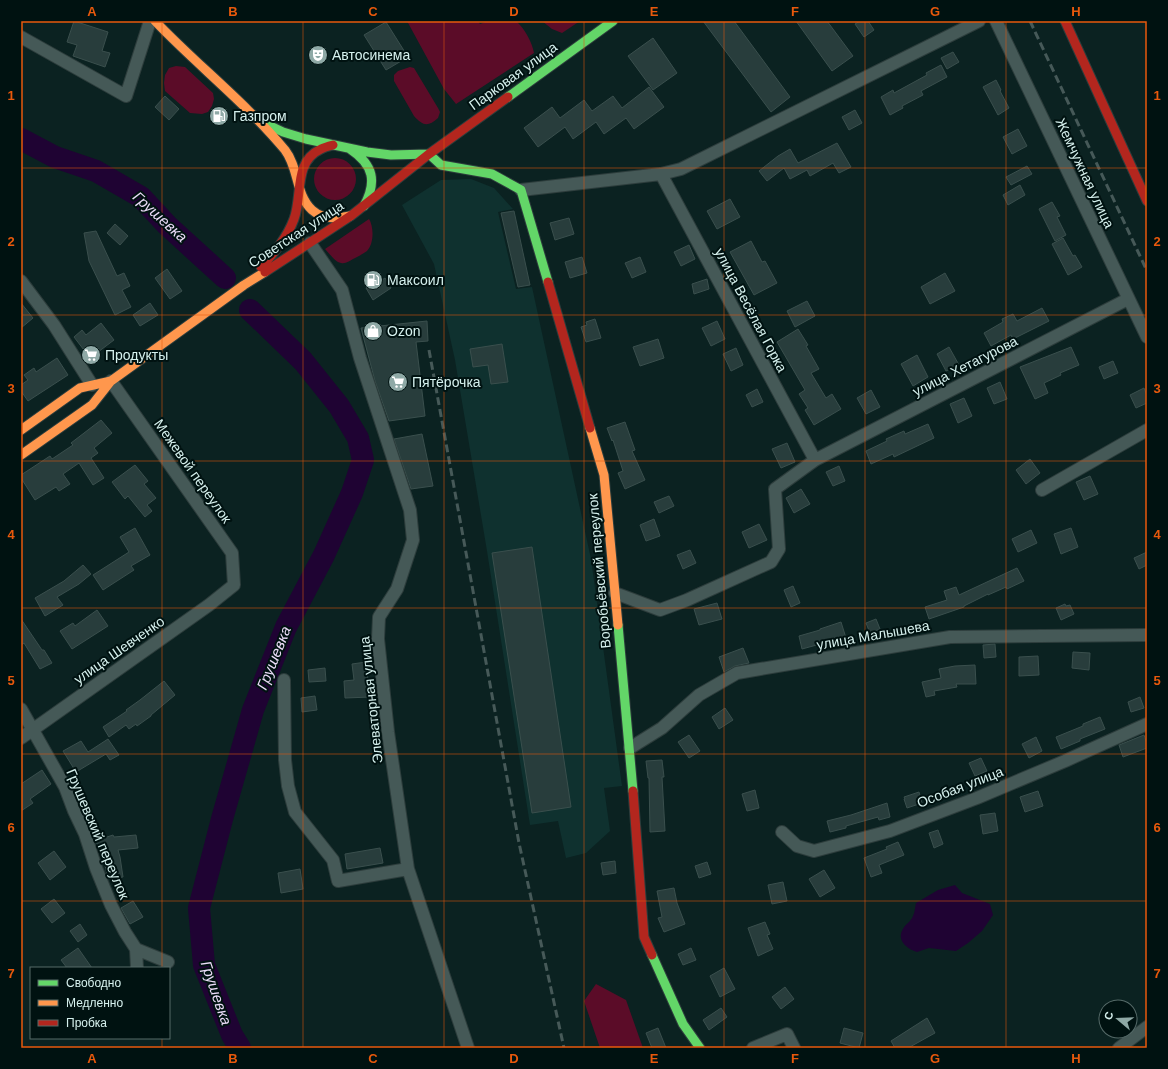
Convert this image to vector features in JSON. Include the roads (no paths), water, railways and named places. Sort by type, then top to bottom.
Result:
[{"type":"main road","name":"Парковая улица","points":[[363,207],[429,154],[613,21]]},
{"type":"main road","points":[[1065,21],[1147,201]]},
{"type":"main road","points":[[157,22],[258,120],[278,142],[292,160],[303,198],[311,210],[324,217],[338,219],[352,215]]},
{"type":"main road","points":[[258,120],[283,132],[306,139],[367,152],[391,155],[429,154],[441,165],[492,174],[521,190]]},
{"type":"main road","points":[[299,184],[301,170],[308,158],[320,149],[333,145]]},
{"type":"main road","points":[[348,147],[360,155],[369,166],[372,180],[370,194],[363,207]]},
{"type":"main road","name":"Советская улица","points":[[244,285],[278,248],[286,236],[292,224],[299,201],[299,184]]},
{"type":"main road","name":"Воробьёвский переулок","points":[[521,190],[604,475],[630,748],[644,937],[683,1024],[700,1048]]},
{"type":"main road","name":"Советская улица","points":[[21,455],[92,405],[111,381],[244,285],[363,207]]},
{"type":"main road","name":"Советская улица","points":[[21,430],[80,388],[111,381]]},
{"type":"street","points":[[521,190],[661,174],[681,169],[980,21]]},
{"type":"street","name":"Жемчужная улица","points":[[996,21],[1147,337]]},
{"type":"street","points":[[21,37],[126,96],[157,22]]},
{"type":"street","name":"улица Весёлая Горка","points":[[661,174],[815,460]]},
{"type":"street","name":"Элеваторная улица","points":[[310,243],[342,290],[360,358],[410,510],[413,540],[397,589],[379,617],[378,639],[388,732],[408,869],[468,1048]]},
{"type":"street","points":[[21,281],[54,325],[92,385]]},
{"type":"street","name":"улица Хетагурова","points":[[615,593],[660,610],[687,600],[771,562],[779,549],[775,489],[815,460],[1128,299]]},
{"type":"street","name":"Межевой переулок","points":[[111,381],[232,552],[234,585]]},
{"type":"street","points":[[1042,490],[1147,430]]},
{"type":"street","name":"улица Шевченко","points":[[21,738],[209,605],[234,585]]},
{"type":"street","name":"улица Малышева","points":[[630,748],[662,728],[698,695],[737,673],[950,637],[1147,635]]},
{"type":"street","points":[[284,680],[285,760],[288,786],[295,812],[333,860],[338,881],[408,869]]},
{"type":"street","name":"Грушевский переулок","points":[[21,709],[64,786],[111,905],[136,949]]},
{"type":"street","name":"Особая улица","points":[[782,832],[797,846],[814,851],[890,831],[977,798],[1065,762],[1147,724]]},
{"type":"street","points":[[136,967],[136,949],[168,962]]},
{"type":"street","points":[[1119,1048],[1147,1027]]},
{"type":"street","points":[[753,1048],[787,1034],[794,1048]]},
{"type":"waterway","name":"Грушевка","points":[[21,139],[55,157],[96,171],[141,197],[167,225],[225,278]]},
{"type":"waterway","name":"Грушевка","points":[[240,1048],[232,1035],[204,965],[199,908],[222,819],[253,710],[286,627],[324,555],[352,493],[363,460],[358,438],[339,406],[303,361],[250,310]]},
{"type":"railway","points":[[1030,21],[1147,271]]},
{"type":"railway","points":[[429,350],[519,843],[564,1048]]},
{"type":"place","name":"Автосинема","points":[[318,55]]},
{"type":"place","name":"Газпром","points":[[219,116]]},
{"type":"place","name":"Максоил","points":[[373,280]]},
{"type":"place","name":"Ozon","points":[[373,331]]},
{"type":"place","name":"Продукты","points":[[91,355]]},
{"type":"place","name":"Пятёрочка","points":[[398,382]]}]
